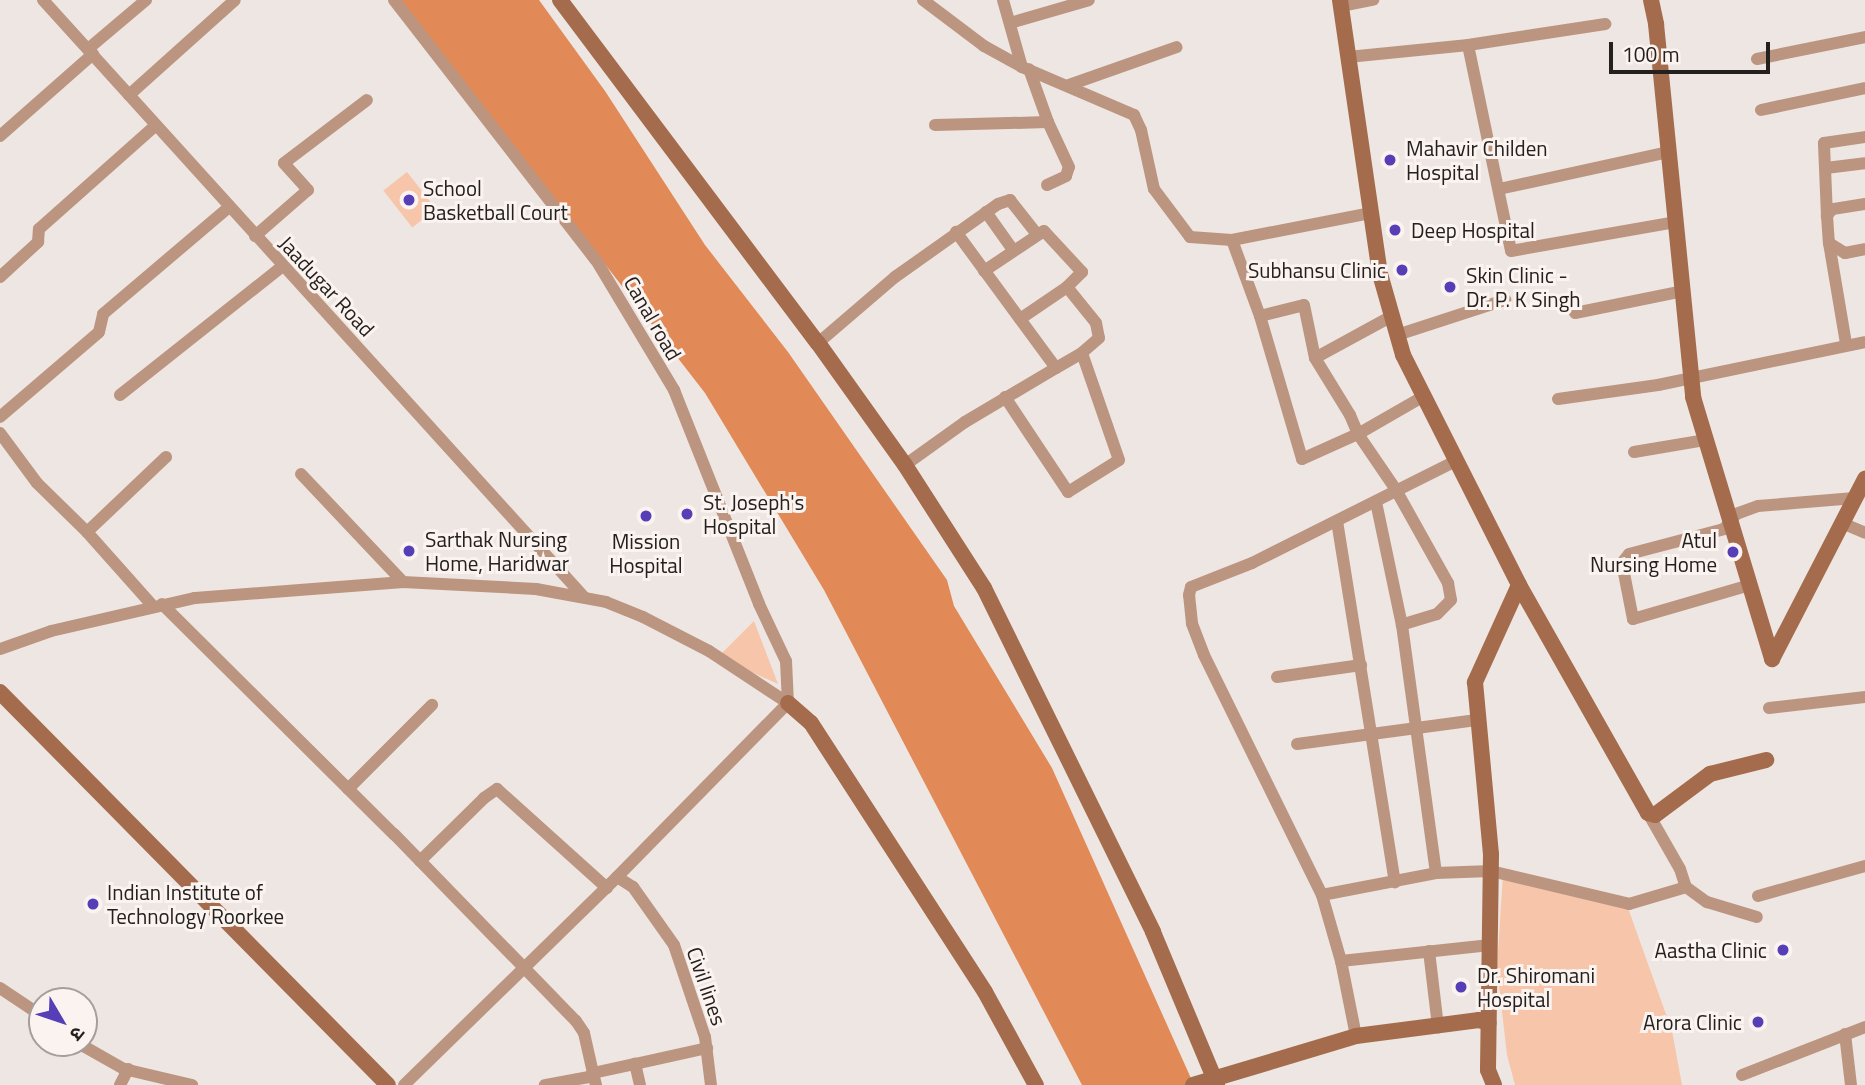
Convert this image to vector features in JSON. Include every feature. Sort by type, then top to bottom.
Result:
[{"type":"street","name":"Jaadugar Road","points":[[43,0],[584,597]]},
{"type":"street","points":[[0,136],[146,0]]},
{"type":"street","points":[[129,95],[235,0]]},
{"type":"street","name":"Canal road","points":[[394,0],[596,260],[674,390],[759,604],[786,661],[788,702]]},
{"type":"street","points":[[923,0],[985,46],[1026,68],[1133,115],[1144,143],[1150,182],[1190,237],[1232,240],[1371,213]]},
{"type":"street","points":[[1003,0],[1026,68],[1069,167],[1066,176],[1048,185]]},
{"type":"street","points":[[1010,23],[1089,0]]},
{"type":"street","points":[[1373,0],[1341,3],[1380,274],[1403,355],[1519,585],[1680,869],[1686,887],[1707,902],[1757,917]]},
{"type":"street","points":[[1651,0],[1656,24],[1693,397],[1772,659],[1865,479]]},
{"type":"street","points":[[567,3],[818,343],[905,466],[984,588],[1153,932],[1215,1081]]},
{"type":"street","points":[[1348,57],[1468,45],[1605,24]]},
{"type":"street","points":[[1757,58],[1865,37]]},
{"type":"street","points":[[1468,45],[1511,251],[1676,222]]},
{"type":"street","points":[[1069,85],[1177,47]]},
{"type":"street","points":[[1761,110],[1865,88]]},
{"type":"street","points":[[255,236],[308,190],[284,163],[367,100]]},
{"type":"street","points":[[935,125],[1048,122]]},
{"type":"street","points":[[0,277],[38,242],[39,229],[155,126]]},
{"type":"street","points":[[1846,344],[1829,243],[1824,143],[1865,137]]},
{"type":"street","points":[[1499,189],[1669,152]]},
{"type":"street","points":[[1826,169],[1865,163]]},
{"type":"street","points":[[818,343],[895,277],[986,212],[1010,200],[1036,233]]},
{"type":"street","points":[[1827,216],[1832,209],[1865,204]]},
{"type":"street","points":[[0,417],[99,332],[103,314],[229,207]]},
{"type":"street","points":[[986,212],[1013,250]]},
{"type":"street","points":[[984,271],[1036,233],[1044,231],[1082,272],[1067,287],[1020,319]]},
{"type":"street","points":[[956,232],[1056,368]]},
{"type":"street","points":[[1232,240],[1260,316],[1302,459],[1358,434],[1424,397]]},
{"type":"street","points":[[1829,243],[1845,253],[1865,249]]},
{"type":"street","points":[[120,395],[283,266]]},
{"type":"street","points":[[905,466],[1005,397],[1082,353],[1099,338],[1096,323],[1067,287]]},
{"type":"street","points":[[1575,313],[1682,291]]},
{"type":"street","points":[[1397,335],[1505,300]]},
{"type":"street","points":[[1260,316],[1304,305],[1315,358],[1350,415],[1358,434],[1396,490],[1448,583],[1451,600],[1437,614],[1402,625]]},
{"type":"street","points":[[1315,358],[1392,316]]},
{"type":"street","points":[[1558,399],[1691,379],[1865,342]]},
{"type":"street","points":[[1005,397],[1068,492],[1119,460],[1082,353]]},
{"type":"street","points":[[0,433],[37,483],[157,605],[348,789],[525,967],[584,1033],[594,1079]]},
{"type":"street","points":[[1634,453],[1706,440]]},
{"type":"street","points":[[87,532],[166,457]]},
{"type":"street","points":[[1356,1036],[1341,961],[1322,895],[1204,655],[1192,624],[1189,595],[1191,587],[1252,563],[1456,461]]},
{"type":"street","points":[[301,474],[403,582]]},
{"type":"street","points":[[1750,585],[1633,618],[1622,564],[1629,554],[1724,529],[1736,514],[1758,506],[1855,498]]},
{"type":"street","points":[[1376,502],[1402,625],[1436,873]]},
{"type":"street","points":[[1337,521],[1395,882]]},
{"type":"street","points":[[1842,523],[1865,533]]},
{"type":"street","points":[[0,649],[51,631],[195,598],[403,582],[536,589],[606,602],[643,617],[709,651],[788,702],[811,723],[985,992],[1036,1085]]},
{"type":"street","points":[[1494,1085],[1488,1070],[1491,872],[1475,682],[1519,585]]},
{"type":"street","points":[[1277,677],[1361,664]]},
{"type":"street","points":[[0,692],[388,1085]]},
{"type":"street","points":[[1769,708],[1865,697]]},
{"type":"street","points":[[404,1085],[607,888],[788,702]]},
{"type":"street","points":[[348,789],[432,705]]},
{"type":"street","points":[[1297,744],[1478,720]]},
{"type":"street","points":[[1648,813],[1655,815],[1710,774],[1766,760]]},
{"type":"street","points":[[420,861],[484,798],[497,789],[607,888]]},
{"type":"street","points":[[1758,896],[1865,866]]},
{"type":"street","points":[[1322,895],[1436,873],[1491,872],[1629,904],[1686,887]]},
{"type":"street","name":"Civil lines","points":[[617,877],[633,887],[674,945],[706,1048],[711,1085]]},
{"type":"street","points":[[1341,961],[1490,945]]},
{"type":"street","points":[[1429,951],[1438,1027]]},
{"type":"street","points":[[0,988],[28,1007]]},
{"type":"street","points":[[1193,1085],[1215,1081],[1356,1036],[1479,1020],[1489,1023]]},
{"type":"street","points":[[1742,1075],[1865,1027]]},
{"type":"street","points":[[1845,1034],[1851,1085]]},
{"type":"street","points":[[545,1085],[589,1077],[594,1079],[635,1063],[706,1048]]},
{"type":"street","points":[[98,1053],[128,1069],[192,1085]]},
{"type":"street","points":[[635,1063],[639,1085]]},
{"type":"street","points":[[120,1085],[128,1069]]},
{"type":"shaded area","points":[[400,0],[539,0],[605,91],[705,245],[788,352],[947,580],[954,606],[1052,768],[1194,1085],[1082,1085],[824,590],[705,393]]},
{"type":"shaded area","name":"School Basketball Court","points":[[407,172],[436,209],[412,228],[383,190]]},
{"type":"shaded area","points":[[754,621],[778,684],[718,657]]},
{"type":"shaded area","points":[[1503,874],[1628,908],[1672,1031],[1682,1085],[1515,1085],[1507,1055],[1497,968]]},
{"type":"place","name":"Mahavir Childen Hospital","points":[[1390,160]]},
{"type":"place","name":"School Basketball Court","points":[[409,200]]},
{"type":"place","name":"Deep Hospital","points":[[1395,230]]},
{"type":"place","name":"Subhansu Clinic","points":[[1402,270]]},
{"type":"place","name":"Skin Clinic - Dr. P. K Singh","points":[[1450,287]]},
{"type":"place","name":"St. Joseph's Hospital","points":[[687,514]]},
{"type":"place","name":"Mission Hospital","points":[[646,516]]},
{"type":"place","name":"Sarthak Nursing Home, Haridwar","points":[[409,551]]},
{"type":"place","name":"Atul Nursing Home","points":[[1733,552]]},
{"type":"place","name":"Indian Institute of Technology Roorkee","points":[[93,904]]},
{"type":"place","name":"Aastha Clinic","points":[[1783,950]]},
{"type":"place","name":"Dr. Shiromani Hospital","points":[[1461,987]]},
{"type":"place","name":"Arora Clinic","points":[[1758,1022]]}]
